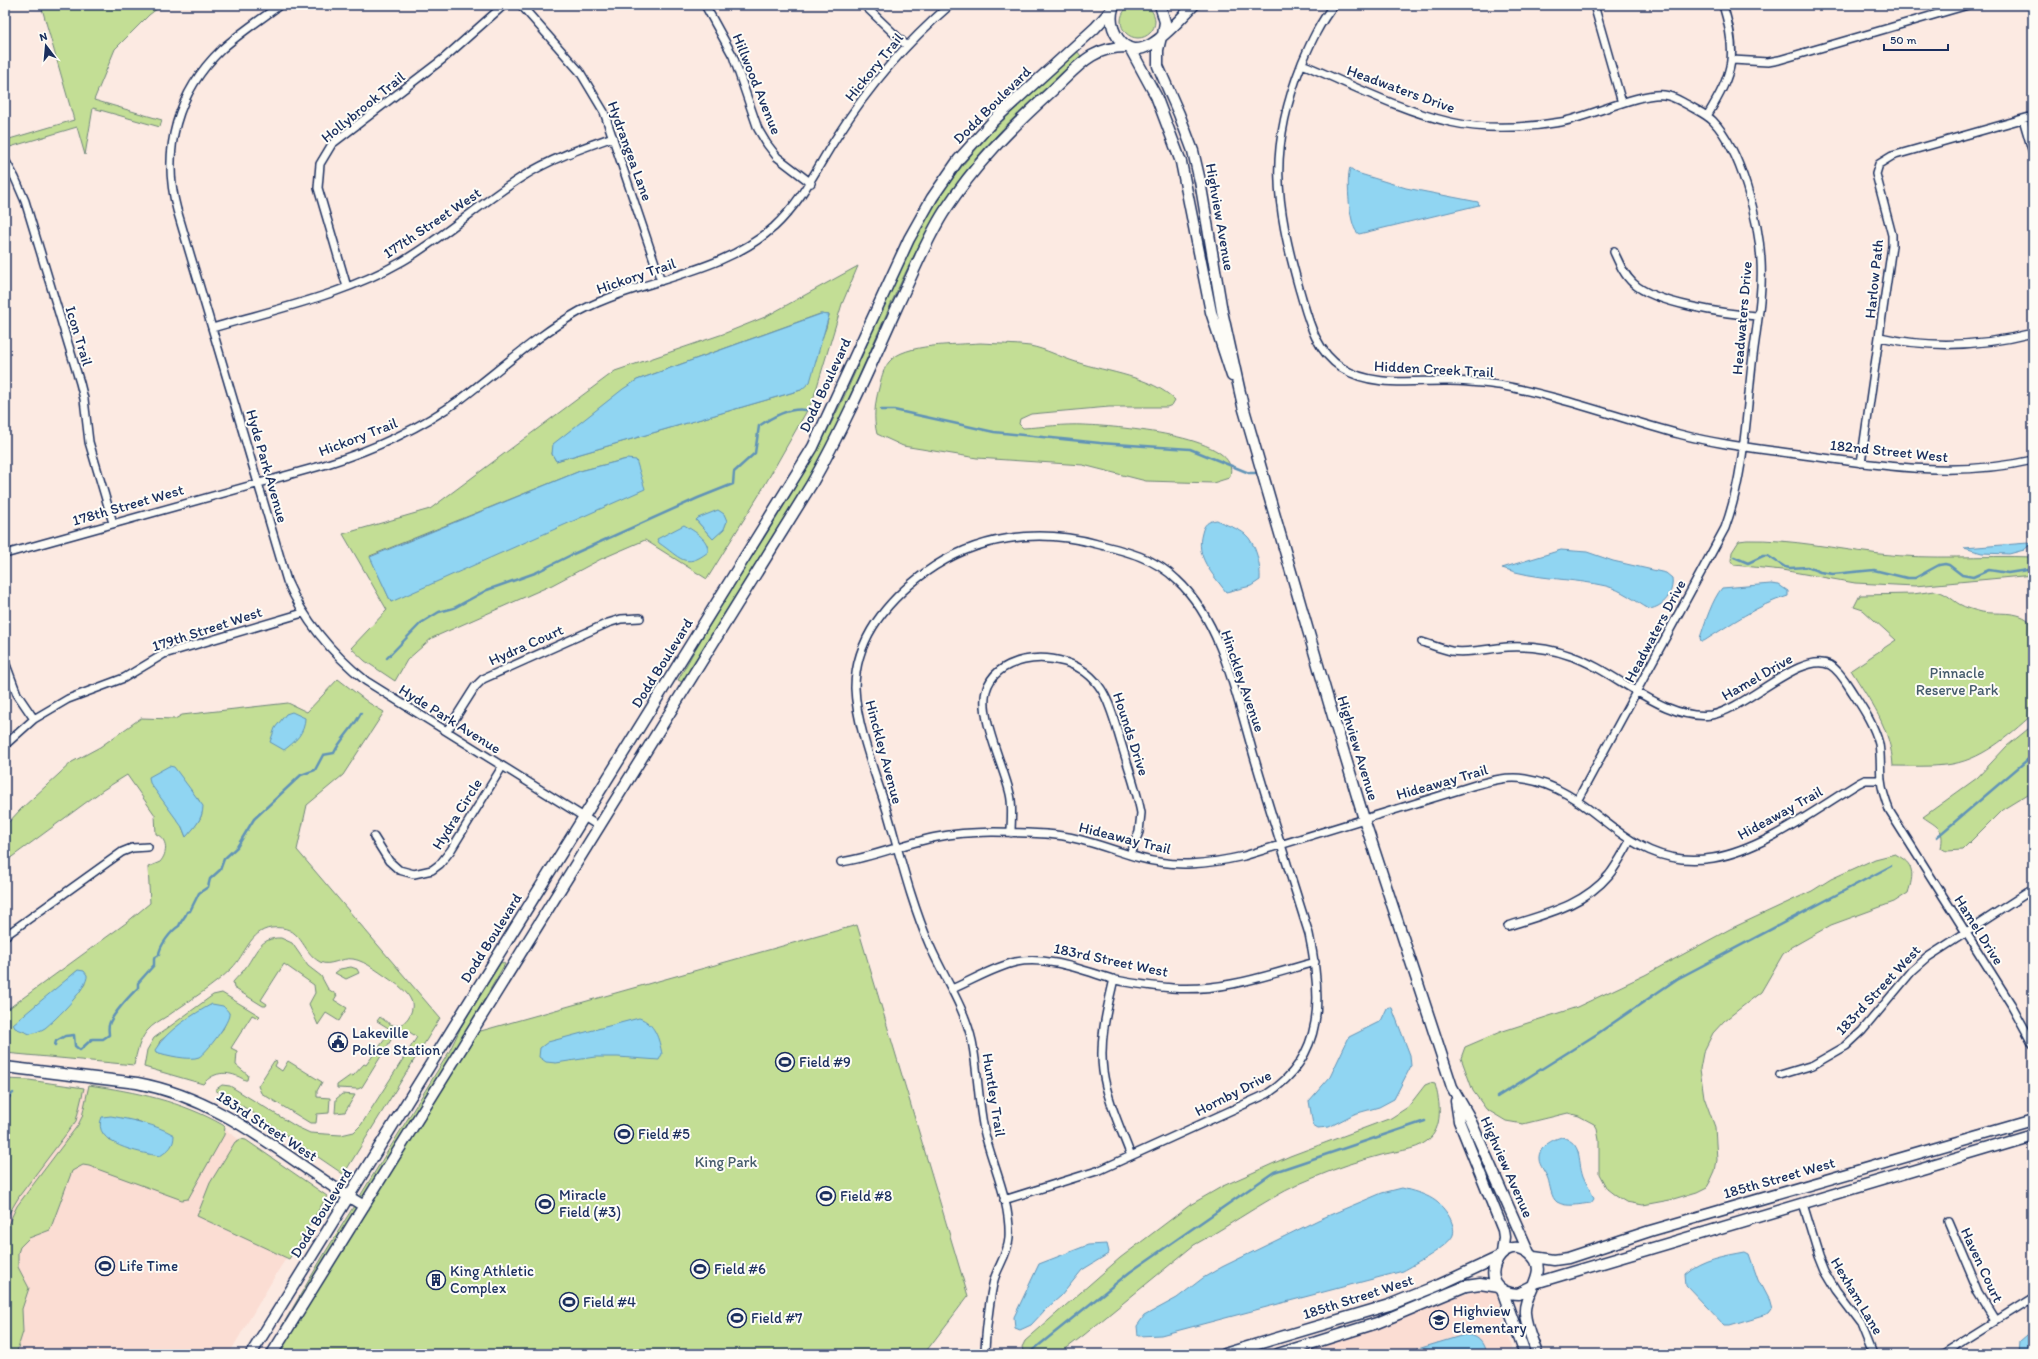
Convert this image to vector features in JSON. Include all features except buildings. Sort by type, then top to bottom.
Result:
[{"type":"street","name":"Hyde Park Avenue","points":[[280,5],[223,49],[199,74],[187,95],[174,128],[170,163],[173,198],[282,567],[303,613],[322,641],[355,672],[375,687],[502,767],[600,826]]},
{"type":"street","name":"Hollybrook Trail","points":[[348,287],[318,188],[318,172],[323,157],[338,140],[438,64],[504,5]]},
{"type":"street","name":"Hydrangea Lane","points":[[521,5],[580,72],[604,112],[614,137],[661,281]]},
{"type":"street","name":"Hillwood Avenue","points":[[705,5],[733,56],[758,129],[777,157],[811,183]]},
{"type":"street","points":[[864,5],[906,46]]},
{"type":"street","name":"Hickory Trail","points":[[258,482],[344,459],[394,439],[447,408],[570,317],[598,302],[724,259],[758,239],[794,206],[811,183],[837,137],[858,105],[881,74],[906,46],[950,5]]},
{"type":"street","name":"Highview Avenue","points":[[1160,5],[1166,22],[1158,50],[1158,66],[1193,151],[1200,181],[1222,310],[1243,406],[1328,703],[1364,819],[1456,1095],[1459,1121],[1503,1230],[1504,1237],[1500,1256],[1493,1273],[1501,1288],[1525,1354]]},
{"type":"street","points":[[1162,36],[1194,5]]},
{"type":"street","name":"Hidden Creek Trail","points":[[1334,5],[1308,47],[1285,114],[1281,137],[1279,177],[1281,208],[1286,237],[1310,325],[1321,348],[1334,362],[1350,373],[1369,379],[1476,382],[1512,388],[1684,436],[1742,447]]},
{"type":"street","points":[[1594,5],[1622,103]]},
{"type":"street","points":[[1707,116],[1724,87],[1732,60],[1731,35],[1723,5]]},
{"type":"street","points":[[1732,60],[1768,62],[1779,60],[1968,5]]},
{"type":"street","name":"Highview Avenue","points":[[1114,6],[1111,18],[1114,31],[1118,39],[1129,48],[1156,96],[1181,162],[1211,312],[1224,357],[1243,406]]},
{"type":"street","name":"Dodd Boulevard","points":[[251,1354],[350,1198],[813,447],[909,239],[943,181],[959,158],[994,120],[1095,28],[1114,6]]},
{"type":"street","name":"Dodd Boulevard","points":[[272,1354],[807,491],[836,441],[920,256],[943,213],[962,186],[998,141],[1086,60],[1108,48],[1139,49],[1150,46],[1162,36]]},
{"type":"street","name":"Headwaters Drive","points":[[1302,64],[1399,105],[1435,118],[1461,124],[1487,126],[1547,124],[1578,118],[1622,103],[1656,95],[1665,95],[1673,97],[1707,116],[1726,138],[1736,156],[1755,220],[1760,247],[1762,276],[1735,497],[1725,528],[1638,691],[1577,801]]},
{"type":"street","name":"Harlow Path","points":[[1861,463],[1892,246],[1890,226],[1876,181],[1876,174],[1879,164],[1892,156],[2033,116]]},
{"type":"street","points":[[2023,119],[2033,153]]},
{"type":"street","name":"177th Street West","points":[[212,328],[348,287],[402,261],[429,245],[502,191],[543,165],[564,155],[614,137]]},
{"type":"street","name":"Icon Trail","points":[[5,162],[16,178],[25,201],[80,383],[84,399],[89,442],[113,523]]},
{"type":"street","points":[[1614,252],[1628,277],[1645,292],[1709,311],[1757,316]]},
{"type":"street","points":[[1880,337],[1918,344],[1958,346],[1990,343],[2033,333]]},
{"type":"street","name":"182nd Street West","points":[[1742,447],[1911,469],[1947,470],[2008,465],[2033,460]]},
{"type":"street","name":"178th Street West","points":[[5,554],[258,482]]},
{"type":"street","name":"Hinckley Avenue","points":[[898,848],[857,707],[855,689],[857,671],[866,640],[877,620],[888,607],[906,588],[933,567],[960,552],[979,545],[1007,538],[1037,536],[1082,540],[1139,556],[1162,568],[1175,577],[1190,594],[1206,617],[1220,647],[1281,845]]},
{"type":"street","name":"179th Street West","points":[[5,744],[34,719],[68,699],[124,678],[164,654],[303,613]]},
{"type":"street","name":"Hydra Court","points":[[447,731],[475,687],[483,679],[608,623],[621,619],[640,618]]},
{"type":"street","name":"Hamel Drive","points":[[1422,642],[1451,651],[1515,647],[1560,652],[1593,664],[1638,691],[1680,713],[1690,715],[1712,714],[1732,708],[1802,665],[1816,662],[1830,664],[1843,678],[1865,710],[1874,729],[1880,751],[1881,780],[1890,812],[2011,1004],[2033,1044]]},
{"type":"street","name":"Hounds Drive","points":[[1011,833],[1011,796],[985,711],[986,691],[992,677],[1008,665],[1034,658],[1054,659],[1075,666],[1086,672],[1099,684],[1108,702],[1141,813],[1139,832],[1130,855]]},
{"type":"street","points":[[5,662],[16,694],[34,719]]},
{"type":"street","name":"Hydra Circle","points":[[374,837],[389,861],[399,870],[414,874],[432,870],[440,864],[451,850],[502,767]]},
{"type":"street","name":"Hideaway Trail","points":[[841,862],[869,857],[948,835],[974,832],[1064,836],[1081,839],[1130,855],[1161,862],[1191,864],[1222,861],[1281,845],[1472,786],[1503,779],[1524,779],[1544,784],[1577,801],[1630,841],[1648,851],[1669,857],[1701,859],[1724,856],[1773,835],[1859,783],[1865,780],[1881,780]]},
{"type":"street","points":[[1508,926],[1570,905],[1587,896],[1609,875],[1630,841]]},
{"type":"street","name":"Hornby Drive","points":[[1004,1200],[1100,1170],[1267,1094],[1287,1078],[1306,1051],[1317,1018],[1317,991],[1315,962],[1309,934],[1281,845]]},
{"type":"street","points":[[5,936],[122,852],[132,848],[148,848]]},
{"type":"street","name":"Huntley Trail","points":[[898,848],[914,906],[931,949],[960,1006],[971,1036],[977,1069],[979,1102],[985,1132],[1009,1221],[1008,1246],[994,1281],[986,1354]]},
{"type":"street","name":"183rd Street West","points":[[1780,1075],[1813,1066],[1846,1046],[1862,1032],[1918,964],[1937,949],[2033,889]]},
{"type":"street","name":"183rd Street West","points":[[952,989],[1003,966],[1018,962],[1038,961],[1061,964],[1114,979],[1173,988],[1211,988],[1236,984],[1315,962]]},
{"type":"street","points":[[1114,979],[1103,1038],[1103,1072],[1107,1090],[1131,1156]]},
{"type":"street","name":"183rd Street West","points":[[5,1066],[137,1083],[182,1094],[227,1115],[364,1206]]},
{"type":"street","name":"Highview Avenue","points":[[1456,1095],[1468,1115],[1538,1270],[1526,1301],[1525,1313],[1537,1354]]},
{"type":"street","name":"185th Street West","points":[[1531,1255],[1554,1260],[1568,1258],[1650,1231],[2033,1120]]},
{"type":"street","points":[[1501,1288],[1518,1294],[1533,1285],[2033,1135]]},
{"type":"street","name":"Hexham Lane","points":[[1803,1204],[1823,1267],[1832,1284],[1862,1324],[1874,1354]]},
{"type":"street","name":"Haven Court","points":[[1948,1221],[1976,1288],[1994,1320]]},
{"type":"street","points":[[1500,1256],[1512,1249],[1531,1255]]},
{"type":"street","name":"185th Street West","points":[[1224,1354],[1389,1305],[1439,1285],[1500,1256]]},
{"type":"street","name":"185th Street West","points":[[1278,1354],[1377,1323],[1466,1286],[1480,1284],[1501,1288]]},
{"type":"street","points":[[1942,1354],[1994,1320],[2033,1297]]},
{"type":"shaded area","points":[[51,1083],[111,1092],[221,1127],[324,1198],[278,1271],[229,1354],[5,1354],[5,1342],[12,1335],[5,1261],[5,1183]]},
{"type":"shaded area","name":"Highview Elementary","points":[[1494,1286],[1514,1354],[1256,1354]]},
{"type":"green space","points":[[1138,4],[1144,5],[1150,9],[1154,15],[1154,27],[1150,33],[1144,37],[1138,38],[1132,37],[1126,33],[1122,27],[1121,21],[1122,15],[1126,9],[1132,5]]},
{"type":"green space","points":[[41,5],[162,5],[149,15],[115,49],[94,100],[162,120],[160,127],[93,108],[85,155],[77,127],[10,147],[6,140],[74,120]]},
{"type":"green space","points":[[1077,51],[1081,56],[1018,113],[975,159],[941,208],[922,240],[905,274],[842,414],[813,470],[682,682],[678,680],[713,619],[789,498],[824,437],[839,408],[904,260],[936,203],[966,161],[983,141],[1001,122]]},
{"type":"green space","points":[[858,266],[842,304],[813,400],[759,495],[707,579],[645,540],[601,559],[552,585],[432,638],[407,660],[395,681],[365,661],[351,648],[387,610],[343,534],[430,509],[615,371],[723,334],[765,317]],"holes":[[[820,314],[829,315],[826,328],[801,390],[556,461],[552,454],[554,444],[637,380]],[[627,459],[391,602],[370,556],[580,471]],[[696,520],[727,521],[724,528],[713,539]]]},
{"type":"green space","points":[[980,343],[1036,347],[1076,362],[1129,376],[1155,386],[1166,392],[1175,400],[1172,405],[1167,407],[1109,407],[1031,414],[1020,419],[1019,424],[1023,428],[1084,425],[1146,431],[1173,436],[1198,443],[1218,452],[1229,463],[1229,478],[1213,483],[1146,481],[1083,465],[977,458],[903,446],[877,434],[875,417],[876,399],[882,374],[889,362],[896,356],[906,351],[918,348]]},
{"type":"green space","points":[[1739,541],[1781,541],[1899,556],[2033,557],[2033,575],[1915,586],[1855,583],[1782,570],[1734,565],[1731,561],[1732,552]]},
{"type":"green space","name":"Pinnacle Reserve Park","points":[[1935,591],[1945,594],[1964,607],[1982,612],[2017,615],[2029,621],[2033,626],[2033,714],[1993,747],[1971,759],[1959,763],[1940,766],[1893,766],[1884,727],[1851,670],[1896,640],[1863,610],[1854,607],[1860,595],[1913,594]]},
{"type":"green space","points":[[338,679],[369,703],[384,712],[343,775],[307,805],[297,850],[440,1018],[343,1174],[252,1112],[215,1090],[222,1085],[230,1086],[297,1127],[310,1133],[341,1135],[354,1132],[361,1125],[417,1037],[408,1031],[403,1037],[377,1021],[380,1017],[390,1024],[397,1025],[404,1022],[410,1015],[412,1007],[411,1000],[400,987],[358,960],[345,959],[332,963],[320,962],[313,957],[300,939],[289,930],[271,928],[258,934],[248,944],[237,963],[225,975],[202,993],[157,1022],[149,1029],[140,1043],[134,1065],[5,1053],[5,1011],[126,923],[150,903],[148,867],[160,862],[163,858],[166,846],[163,839],[156,834],[155,815],[127,775],[103,790],[5,862],[5,826],[21,809],[72,762],[100,747],[141,718],[175,719],[182,715],[288,703],[307,712]],"holes":[[[197,797],[202,809],[202,814],[186,837],[182,827]],[[78,970],[85,984],[73,999],[44,1028],[64,983]]]},
{"type":"green space","points":[[2033,725],[2033,791],[2002,810],[1962,850],[1946,851],[1941,848],[1941,832],[1936,826],[1923,817],[1977,778],[2007,746]]},
{"type":"green space","points":[[1895,854],[1906,862],[1911,870],[1912,875],[1908,893],[1894,902],[1831,925],[1792,947],[1783,954],[1761,992],[1724,1021],[1713,1033],[1703,1053],[1700,1069],[1704,1097],[1715,1127],[1717,1160],[1715,1171],[1707,1187],[1697,1192],[1670,1200],[1643,1205],[1626,1202],[1607,1189],[1599,1174],[1599,1140],[1597,1129],[1594,1124],[1579,1116],[1568,1113],[1523,1124],[1506,1121],[1486,1109],[1473,1091],[1461,1058],[1465,1047],[1500,1032],[1577,1007],[1645,975],[1730,929],[1812,891],[1831,879],[1875,859]]},
{"type":"green space","name":"King Park","points":[[857,925],[968,1296],[924,1354],[271,1354],[281,1328],[326,1251],[449,1052],[462,1025],[501,962],[505,964],[463,1036]]},
{"type":"green space","points":[[281,938],[292,943],[308,966],[321,976],[328,989],[337,995],[334,1000],[347,1008],[339,1021],[326,1013],[318,1025],[309,1004],[315,993],[314,985],[284,964],[261,1000],[267,1004],[266,1006],[263,1006],[234,988],[233,982],[259,947],[268,940]]},
{"type":"green space","points":[[351,967],[357,969],[359,973],[346,979],[335,973],[340,969]]},
{"type":"green space","points":[[222,993],[260,1016],[258,1018],[252,1015],[231,1048],[237,1051],[236,1065],[248,1075],[247,1080],[223,1073],[213,1076],[203,1084],[144,1067],[147,1050],[154,1038],[213,995]],"holes":[[[229,1013],[223,1029],[198,1057],[174,1056],[156,1052],[160,1041],[194,1015]]]},
{"type":"green space","points":[[388,1035],[391,1040],[362,1087],[358,1089],[337,1088],[337,1085],[351,1075],[353,1076],[364,1064],[366,1065]]},
{"type":"green space","points":[[274,1061],[277,1062],[275,1066],[282,1071],[288,1061],[322,1082],[317,1091],[317,1097],[330,1098],[329,1113],[317,1114],[316,1123],[310,1123],[261,1093],[258,1086]]},
{"type":"green space","points":[[5,1079],[29,1080],[84,1088],[76,1121],[20,1195],[5,1220]]},
{"type":"green space","points":[[1430,1083],[1435,1084],[1439,1114],[1436,1129],[1427,1141],[1410,1149],[1384,1154],[1333,1170],[1285,1191],[1194,1245],[1059,1354],[1024,1354],[1022,1347],[1025,1341],[1120,1258],[1190,1205],[1223,1186],[1290,1156],[1391,1118],[1408,1107],[1425,1085]]},
{"type":"green space","points":[[89,1085],[141,1094],[175,1104],[207,1117],[225,1127],[224,1135],[188,1199],[182,1200],[89,1166],[83,1165],[72,1171],[50,1230],[29,1238],[20,1247],[18,1253],[18,1267],[29,1288],[22,1309],[23,1332],[16,1354],[5,1354],[8,1339],[5,1342],[6,1229],[17,1206],[78,1125],[82,1117]],"holes":[[[135,1120],[174,1136],[149,1154],[108,1140]]]},
{"type":"green space","points":[[342,1094],[355,1095],[345,1112],[335,1113],[336,1099]]},
{"type":"green space","points":[[241,1139],[246,1140],[327,1196],[289,1259],[197,1216],[210,1183],[235,1142]]},
{"type":"water","points":[[1350,168],[1357,173],[1406,188],[1478,202],[1479,205],[1359,234],[1353,223],[1349,203],[1348,182]]},
{"type":"water","points":[[821,314],[829,315],[810,382],[801,390],[556,461],[552,454],[553,444],[623,389],[637,380]]},
{"type":"water","points":[[627,459],[636,460],[645,489],[391,602],[370,557],[580,471]]},
{"type":"water","points":[[718,510],[724,514],[727,521],[724,529],[713,539],[696,520]]},
{"type":"water","points":[[1217,520],[1242,532],[1252,543],[1259,562],[1260,580],[1251,586],[1226,592],[1206,564],[1201,550],[1200,542],[1202,533],[1207,524],[1211,521]]},
{"type":"water","points":[[684,525],[700,536],[708,547],[708,552],[694,560],[683,560],[659,543],[657,539]]},
{"type":"water","points":[[2031,544],[2024,550],[2009,554],[1982,553],[1964,548]]},
{"type":"water","points":[[1561,550],[1587,552],[1613,561],[1666,573],[1672,578],[1670,594],[1659,605],[1649,609],[1623,593],[1606,586],[1528,575],[1502,568]]},
{"type":"water","points":[[1771,584],[1779,585],[1788,591],[1788,596],[1766,604],[1704,641],[1701,641],[1700,638],[1709,612],[1715,598],[1722,588]]},
{"type":"water","points":[[292,712],[305,718],[305,723],[299,737],[284,750],[270,742],[275,728],[286,714]]},
{"type":"water","points":[[169,766],[174,767],[203,806],[200,819],[186,837],[182,827],[150,783],[149,777]]},
{"type":"water","points":[[78,970],[84,971],[87,975],[83,987],[50,1024],[41,1030],[30,1034],[15,1028],[13,1024]]},
{"type":"water","points":[[212,1004],[223,1006],[229,1013],[229,1017],[212,1043],[199,1057],[184,1058],[156,1052],[155,1050],[160,1043],[173,1030],[188,1018]]},
{"type":"water","points":[[1387,1008],[1392,1008],[1410,1055],[1411,1066],[1394,1099],[1379,1107],[1354,1114],[1329,1127],[1318,1128],[1313,1125],[1309,1101],[1330,1077],[1349,1037],[1381,1021]]},
{"type":"water","points":[[639,1018],[649,1024],[655,1032],[662,1054],[659,1060],[595,1057],[556,1063],[546,1062],[539,1057],[540,1048],[548,1042]]},
{"type":"water","points":[[111,1116],[143,1123],[167,1131],[174,1135],[172,1145],[160,1156],[119,1146],[103,1134],[100,1126],[102,1117]]},
{"type":"water","points":[[1562,1137],[1569,1140],[1578,1152],[1583,1176],[1594,1199],[1591,1203],[1565,1205],[1557,1202],[1553,1198],[1548,1179],[1539,1161],[1539,1155],[1543,1147]]},
{"type":"water","points":[[1402,1188],[1430,1197],[1441,1205],[1450,1218],[1454,1231],[1450,1239],[1431,1255],[1403,1271],[1161,1335],[1138,1336],[1137,1326],[1144,1316],[1177,1298],[1203,1278],[1222,1267],[1318,1220],[1382,1193]]},
{"type":"water","points":[[1107,1244],[1108,1254],[1082,1270],[1061,1296],[1031,1325],[1020,1330],[1015,1328],[1014,1317],[1039,1264],[1088,1245]]},
{"type":"water","points":[[1745,1252],[1749,1254],[1758,1280],[1768,1299],[1771,1310],[1768,1314],[1763,1316],[1730,1326],[1725,1326],[1686,1285],[1685,1274],[1706,1262]]},
{"type":"water","points":[[2033,1331],[2033,1354],[2019,1354],[2020,1342]]},
{"type":"water","points":[[1464,1335],[1476,1337],[1482,1342],[1486,1354],[1401,1354]]},
{"type":"waterway","points":[[387,658],[421,623],[439,612],[454,608],[487,590],[535,573],[571,555],[698,498],[733,484],[734,472],[755,453],[759,426],[769,419],[787,411],[800,409],[806,410]]},
{"type":"waterway","points":[[881,410],[894,410],[994,432],[1100,443],[1190,449],[1249,473],[1255,473]]},
{"type":"waterway","points":[[1734,557],[1748,563],[1763,556],[1768,556],[1785,567],[1790,568],[1807,567],[1820,572],[1833,574],[1874,570],[1907,578],[1915,578],[1939,565],[1945,564],[1949,565],[1962,575],[1973,577],[1989,570],[2008,573],[2033,569]]},
{"type":"waterway","points":[[55,1045],[56,1041],[65,1036],[74,1035],[75,1046],[80,1050],[92,1039],[103,1039],[109,1035],[109,1025],[113,1016],[138,988],[138,983],[154,965],[154,958],[159,955],[161,947],[166,939],[179,926],[187,912],[190,911],[199,893],[208,887],[210,879],[220,870],[224,859],[237,847],[254,819],[301,775],[315,770],[323,755],[334,753],[361,713]]},
{"type":"waterway","points":[[1937,837],[2033,755]]},
{"type":"waterway","points":[[1497,1097],[1597,1034],[1677,979],[1891,866]]},
{"type":"waterway","points":[[5,1102],[13,1093]]},
{"type":"waterway","points":[[1028,1354],[1130,1272],[1274,1172],[1425,1121]]},
{"type":"place","name":"Lakeville Police Station","points":[[338,1042]]},
{"type":"place","name":"Field #9","points":[[785,1062]]},
{"type":"place","name":"Field #5","points":[[624,1134]]},
{"type":"place","name":"Field #8","points":[[826,1196]]},
{"type":"place","name":"Miracle Field (#3)","points":[[545,1204]]},
{"type":"place","name":"Life Time","points":[[105,1266]]},
{"type":"place","name":"Field #6","points":[[700,1269]]},
{"type":"place","name":"King Athletic Complex","points":[[436,1280]]},
{"type":"place","name":"Field #4","points":[[569,1302]]},
{"type":"place","name":"Field #7","points":[[737,1318]]},
{"type":"place","name":"Highview Elementary","points":[[1439,1320]]}]
